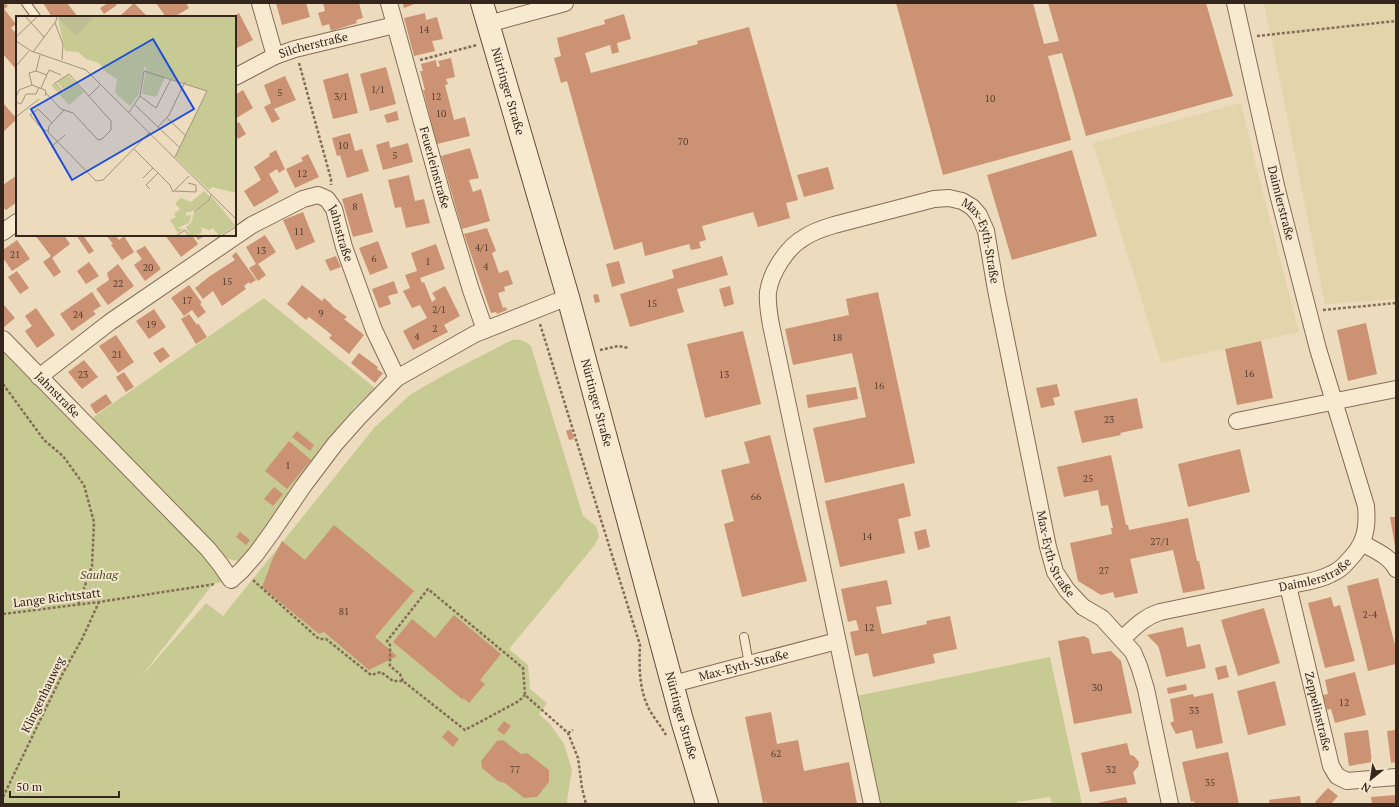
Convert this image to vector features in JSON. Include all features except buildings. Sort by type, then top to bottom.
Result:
[{"type":"main road","name":"Nürtinger Straße","points":[[482,3],[568,297],[682,720],[707,804]]},
{"type":"street","points":[[260,3],[275,56]]},
{"type":"street","name":"Feuerleinstraße","points":[[389,3],[445,206],[470,290],[485,330]]},
{"type":"street","points":[[490,33],[565,3]]},
{"type":"street","name":"Daimlerstraße","points":[[1122,639],[1142,621],[1155,614],[1317,580],[1332,574],[1344,565],[1354,554],[1362,543],[1366,530],[1366,506],[1318,349],[1308,311],[1278,190],[1235,3]]},
{"type":"street","name":"Silcherstraße","points":[[236,76],[275,56],[295,49],[395,25]]},
{"type":"street","name":"Jahnstraße","points":[[237,575],[220,564],[208,549],[39,376],[110,322],[252,226],[303,199],[318,195],[327,199],[334,209],[344,247],[374,330],[397,378]]},
{"type":"street","name":"Max-Eyth-Straße","points":[[872,804],[770,320],[768,309],[768,292],[772,276],[779,263],[803,238],[818,230],[934,199],[949,198],[962,201],[972,207],[980,216],[986,231],[996,290],[1031,464],[1048,547],[1055,572],[1067,590],[1084,607],[1102,618],[1133,652],[1146,689],[1170,804]]},
{"type":"street","points":[[3,232],[16,223]]},
{"type":"street","points":[[237,575],[272,532],[304,485],[335,444],[397,378],[475,334],[568,297]]},
{"type":"street","points":[[3,339],[39,376]]},
{"type":"street","points":[[1237,421],[1396,389]]},
{"type":"street","points":[[1362,543],[1386,557],[1394,564],[1396,569]]},
{"type":"street","name":"Zeppelinstraße","points":[[1288,586],[1331,766],[1337,776],[1347,781],[1396,777]]},
{"type":"street","name":"Max-Eyth-Straße","points":[[673,684],[837,641]]},
{"type":"lane","points":[[26,3],[35,16]]},
{"type":"lane","points":[[744,638],[749,664]]},
{"type":"path","points":[[1243,39],[1396,21]]},
{"type":"path","points":[[406,64],[490,33]]},
{"type":"path","points":[[295,49],[332,179],[331,191],[327,199]]},
{"type":"path","points":[[1308,311],[1396,303]]},
{"type":"path","points":[[535,310],[640,645],[639,670],[642,690],[649,709],[666,734],[668,741]]},
{"type":"path","points":[[601,350],[618,346],[629,348]]},
{"type":"path","points":[[3,384],[44,440],[63,456],[84,485],[94,522],[92,566],[78,605]]},
{"type":"path","points":[[237,575],[260,587],[319,639],[326,639],[371,675],[381,672],[394,681],[403,681]]},
{"type":"path","name":"Lange Richtstatt","points":[[3,614],[99,602],[213,584],[237,575]]},
{"type":"path","points":[[525,695],[519,701],[465,730],[403,681],[400,674],[390,666],[390,645],[387,641],[428,589],[523,668],[525,695],[568,733],[578,758],[586,804]]},
{"type":"path","name":"Klingenhauweg","points":[[3,797],[99,602]]},
{"type":"path","points":[[568,733],[574,730]]},
{"type":"shaded area","points":[[1264,3],[1396,3],[1396,299],[1325,304]]},
{"type":"shaded area","points":[[1241,103],[1299,332],[1161,363],[1093,143]]},
{"type":"green space","points":[[264,298],[375,388],[355,407],[323,446],[288,493],[264,531],[245,557],[240,560],[235,560],[225,557],[89,420]]},
{"type":"green space","name":"Sauhag","points":[[3,339],[231,580],[213,584],[140,678],[206,603],[223,616],[374,428],[411,394],[510,341],[521,340],[531,346],[583,516],[596,526],[599,537],[594,546],[509,649],[528,665],[530,689],[547,703],[539,714],[550,724],[564,744],[572,770],[567,801],[568,804],[3,804]]},
{"type":"green space","points":[[1050,657],[1082,804],[1052,804],[1050,797],[1017,802],[1017,804],[881,804],[856,696]]}]
